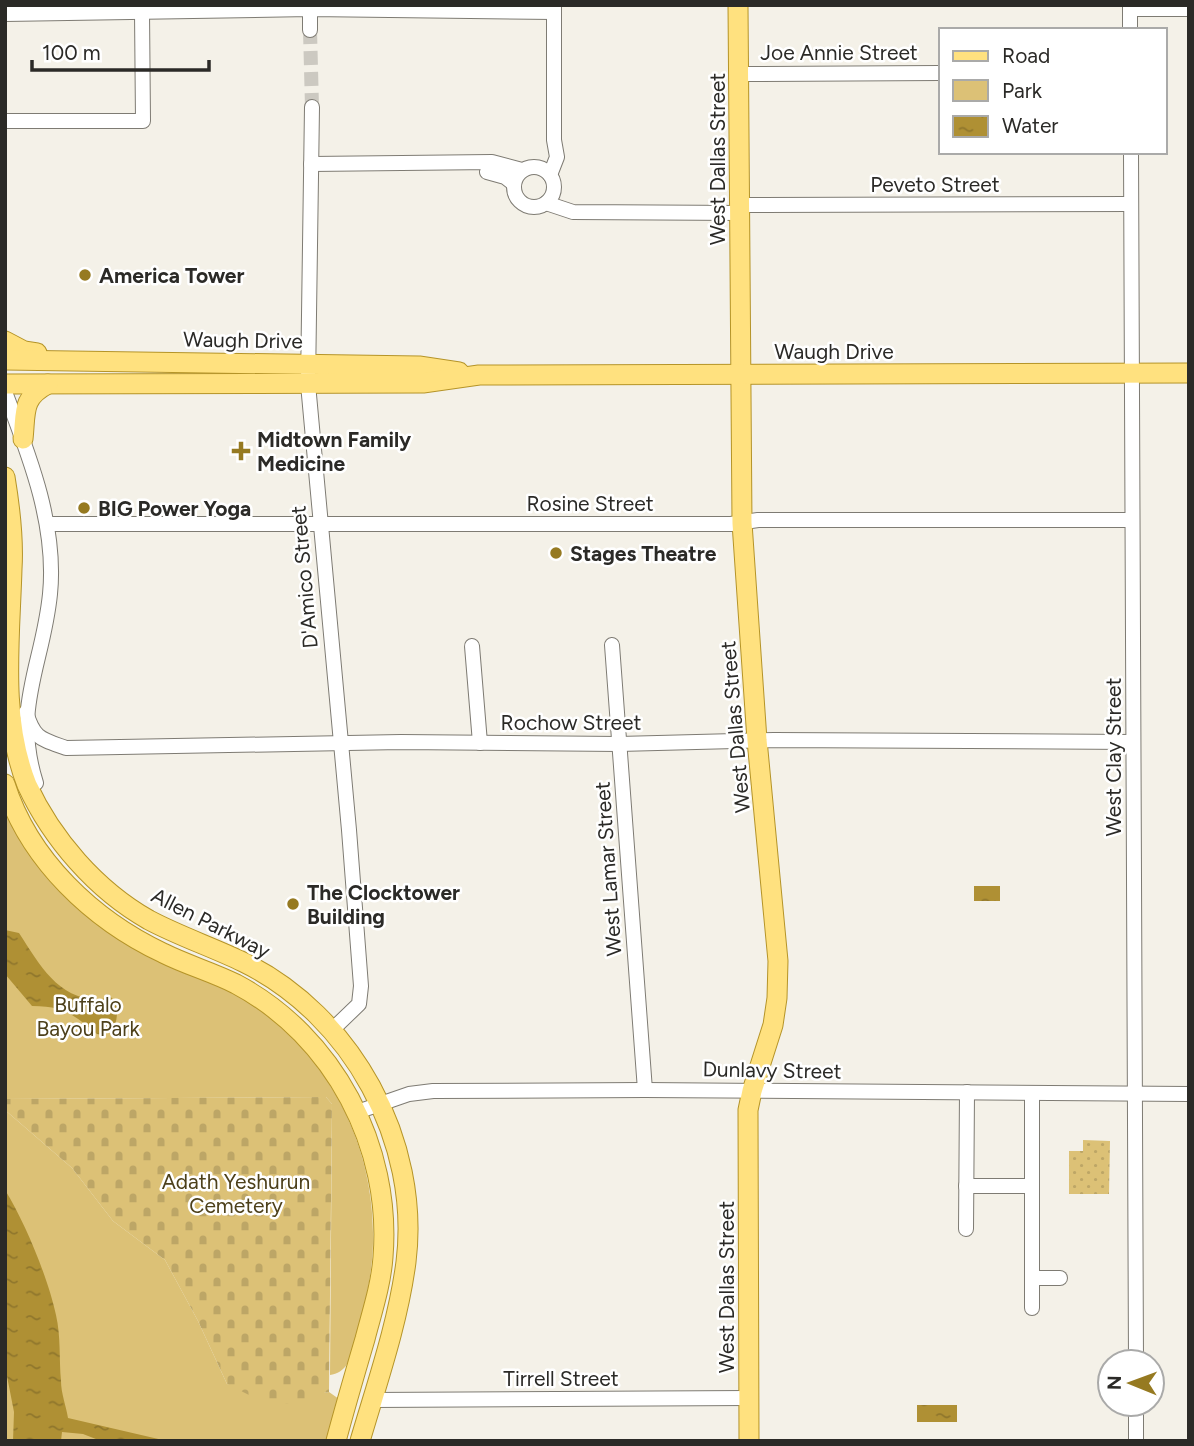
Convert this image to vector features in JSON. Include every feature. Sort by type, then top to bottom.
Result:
[{"type":"main road","name":"West Dallas Street","points":[[738,5],[743,523],[757,740],[777,952],[778,990],[773,1025],[748,1110],[749,1441]]},
{"type":"main road","points":[[5,341],[24,351],[46,354],[58,360]]},
{"type":"main road","name":"Waugh Drive","points":[[5,360],[419,366],[479,375]]},
{"type":"main road","name":"Waugh Drive","points":[[5,384],[423,383],[479,375],[1189,373]]},
{"type":"main road","points":[[23,439],[26,405],[37,389],[48,384]]},
{"type":"main road","name":"Allen Parkway","points":[[5,477],[12,534],[6,690],[10,731],[27,785],[44,815],[79,863],[99,883],[146,918],[246,963],[309,1007],[350,1052],[380,1103],[397,1152],[408,1225],[407,1260],[401,1297],[360,1441]]},
{"type":"main road","name":"Allen Parkway","points":[[5,784],[22,823],[59,876],[79,897],[134,938],[263,1000],[292,1024],[331,1068],[357,1112],[373,1154],[380,1188],[384,1224],[383,1258],[378,1292],[336,1441]]},
{"type":"main road","points":[[192,966],[203,944]]},
{"type":"main road","points":[[372,1400],[366,1382],[377,1339],[378,1292]]},
{"type":"street","points":[[1130,28],[1130,7],[1189,9]]},
{"type":"street","points":[[5,14],[554,8],[556,157],[547,177],[550,198],[546,203],[536,207],[526,206],[515,194],[514,184],[522,170]]},
{"type":"street","points":[[310,9],[310,30]]},
{"type":"street","points":[[5,121],[143,121],[142,12]]},
{"type":"street","name":"Joe Annie Street","points":[[739,74],[939,73]]},
{"type":"street","name":"D'Amico Street","points":[[312,107],[308,384],[360,986],[359,1004],[331,1031]]},
{"type":"street","name":"West Clay Street","points":[[1131,154],[1136,1348]]},
{"type":"street","points":[[311,168],[492,162],[547,177],[563,197],[587,213]]},
{"type":"street","points":[[311,168],[490,172],[505,177],[514,184]]},
{"type":"street","name":"Peveto Street","points":[[546,203],[573,212],[587,213],[1131,204]]},
{"type":"street","points":[[5,392],[9,409],[23,439],[47,524],[51,553],[50,592],[26,712],[28,750],[44,815]]},
{"type":"street","name":"Rosine Street","points":[[47,524],[1132,520]]},
{"type":"street","name":"West Lamar Street","points":[[612,645],[645,1090]]},
{"type":"street","points":[[472,646],[480,743]]},
{"type":"street","name":"Rochow Street","points":[[26,712],[34,734],[44,741],[66,748],[340,743],[619,744],[757,740],[1133,742]]},
{"type":"street","name":"Dunlavy Street","points":[[357,1112],[409,1094],[433,1091],[1189,1094]]},
{"type":"street","points":[[965,1229],[967,1092]]},
{"type":"street","points":[[1032,1093],[1032,1308]]},
{"type":"street","points":[[966,1186],[1032,1186]]},
{"type":"street","points":[[1032,1278],[1060,1278]]},
{"type":"street","name":"Tirrell Street","points":[[372,1400],[749,1398]]},
{"type":"street","points":[[1136,1418],[1136,1441]]},
{"type":"green space","name":"Buffalo Bayou Park","points":[[5,808],[57,885],[82,911],[130,946],[229,991],[271,1019],[303,1049],[329,1083],[349,1121],[364,1162],[372,1205],[373,1249],[367,1293],[353,1350],[344,1368],[335,1374],[330,1375],[332,1104],[326,1097],[5,1099]]},
{"type":"green space","name":"Adath Yeshurun Cemetery","points":[[326,1097],[332,1104],[329,1392],[324,1393],[324,1402],[267,1404],[227,1384],[198,1321],[165,1260],[113,1221],[72,1168],[5,1110],[5,1099]]},
{"type":"green space","points":[[5,1110],[72,1168],[113,1221],[165,1260],[198,1321],[227,1384],[324,1401],[324,1393],[329,1392],[339,1399],[326,1441],[5,1441]]},
{"type":"green space","points":[[1083,1140],[1110,1141],[1109,1194],[1069,1194],[1069,1151],[1083,1151]]},
{"type":"water","points":[[974,886],[1000,886],[1000,901],[974,901]]},
{"type":"water","points":[[5,930],[19,933],[43,969],[63,988],[88,998],[103,999],[108,994],[121,1008],[117,1012],[113,1029],[97,1034],[67,1012],[32,1006],[5,974]]},
{"type":"water","points":[[5,1190],[28,1234],[52,1300],[59,1331],[62,1390],[68,1418],[167,1441],[101,1441],[83,1434],[62,1432],[61,1441],[13,1441],[14,1412],[5,1366]]},
{"type":"water","points":[[917,1405],[957,1405],[957,1422],[917,1422]]},
{"type":"tunnel","points":[[310,30],[312,107]]},
{"type":"place","name":"America Tower","points":[[85,275]]},
{"type":"place","name":"Midtown Family Medicine","points":[[241,451]]},
{"type":"place","name":"BIG Power Yoga","points":[[84,508]]},
{"type":"place","name":"Stages Theatre","points":[[556,553]]},
{"type":"place","name":"The Clocktower Building","points":[[293,904]]}]
